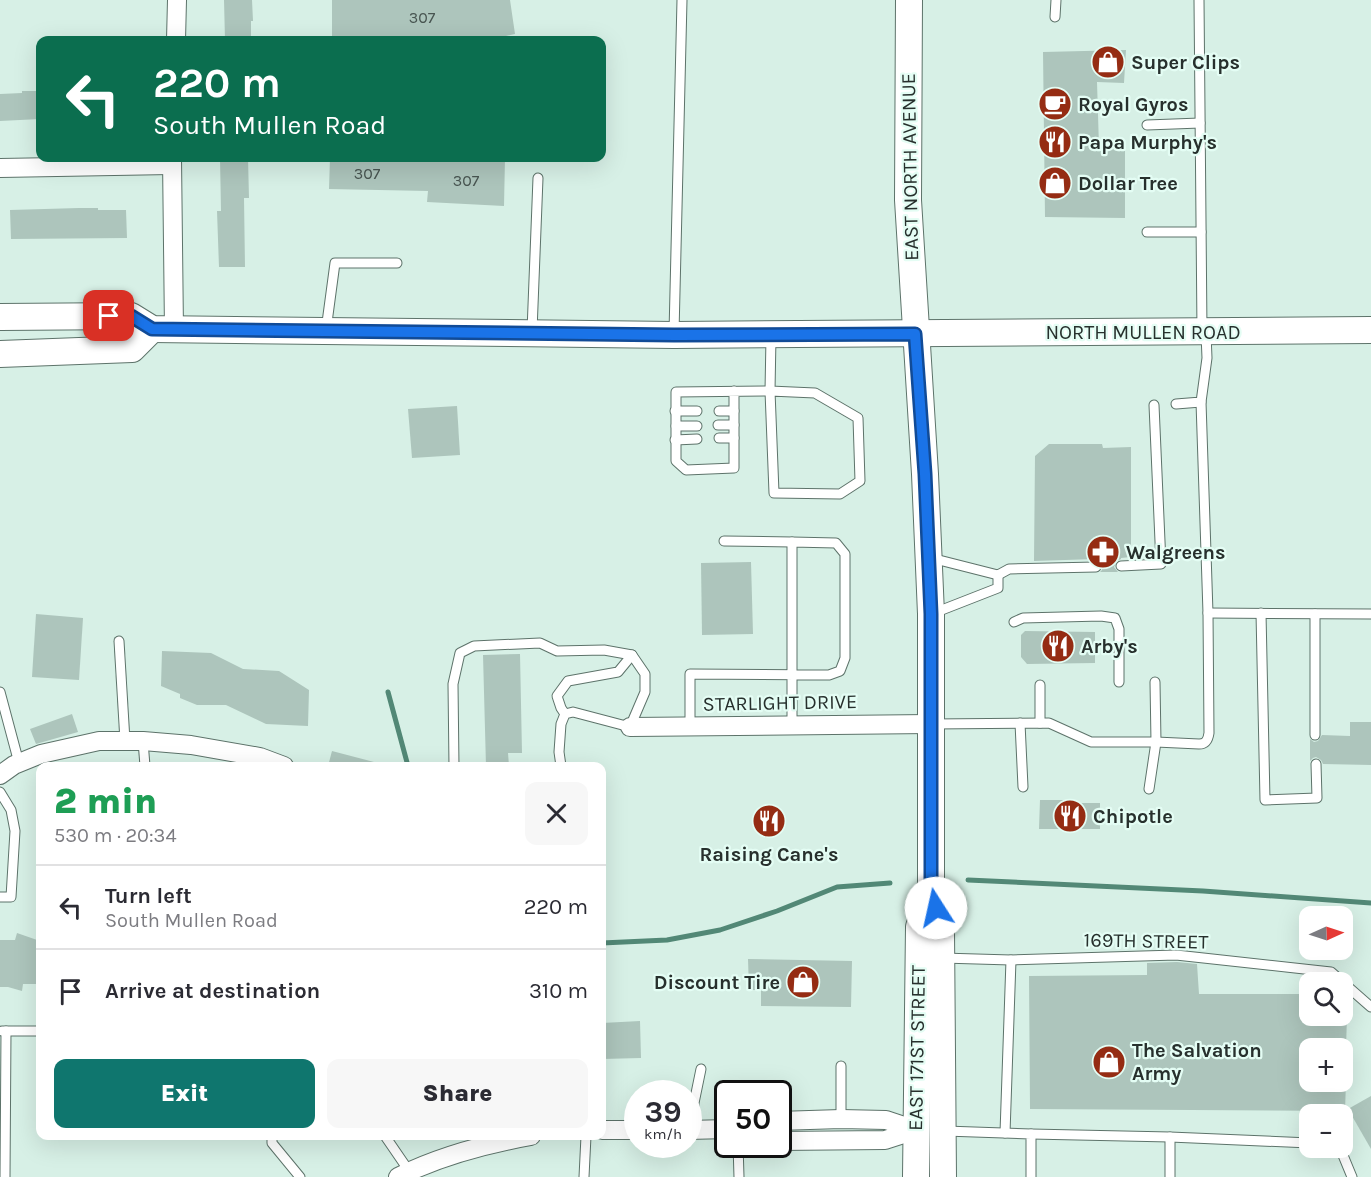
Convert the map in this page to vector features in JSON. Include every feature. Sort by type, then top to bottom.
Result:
[{"type":"street","points":[[176,36],[177,0]]},
{"type":"street","name":"EAST NORTH AVENUE","points":[[909,0],[908,200],[915,334]]},
{"type":"street","points":[[0,168],[147,162]]},
{"type":"street","points":[[163,330],[172,162]]},
{"type":"street","points":[[0,317],[131,316],[163,330]]},
{"type":"street","points":[[0,354],[132,349],[163,330]]},
{"type":"street","name":"NORTH MULLEN ROAD","points":[[163,330],[674,335],[1371,330]]},
{"type":"street","name":"EAST 171ST STREET","points":[[915,334],[931,614],[931,885],[942,931],[930,961],[916,1130],[916,1177]]},
{"type":"street","name":"STARLIGHT DRIVE","points":[[630,727],[930,724]]},
{"type":"street","points":[[0,775],[14,765],[41,754],[99,741],[191,745],[249,755],[272,762]]},
{"type":"street","name":"EAST 171ST STREET","points":[[930,961],[943,1131],[943,1177]]},
{"type":"street","points":[[792,1121],[886,1120],[916,1130],[926,1140],[930,1155],[931,1177]]},
{"type":"street","points":[[606,1130],[624,1130]]},
{"type":"street","points":[[792,1141],[885,1140],[916,1130]]},
{"type":"street","points":[[404,1174],[455,1154],[509,1140]]},
{"type":"lane","points":[[674,335],[682,0]]},
{"type":"lane","points":[[1055,17],[1056,0]]},
{"type":"lane","points":[[930,724],[1049,723],[1091,742],[1199,744],[1205,743],[1209,737],[1208,613],[1201,402],[1207,358],[1201,232],[1199,0]]},
{"type":"lane","points":[[1147,125],[1200,123]]},
{"type":"lane","points":[[532,333],[538,178]]},
{"type":"lane","points":[[1148,232],[1201,232]]},
{"type":"lane","points":[[326,332],[334,263],[397,262]]},
{"type":"lane","points":[[734,391],[734,468],[686,470],[676,461],[676,392],[734,391],[770,391],[815,393],[858,418],[860,481],[840,494],[774,493],[770,391],[771,334]]},
{"type":"lane","points":[[1176,404],[1201,402]]},
{"type":"lane","points":[[1121,566],[1161,564],[1154,405]]},
{"type":"lane","points":[[675,411],[697,411]]},
{"type":"lane","points":[[719,411],[734,411]]},
{"type":"lane","points":[[718,426],[734,425]]},
{"type":"lane","points":[[676,426],[697,426]]},
{"type":"lane","points":[[719,438],[734,438]]},
{"type":"lane","points":[[675,440],[697,439]]},
{"type":"lane","points":[[690,727],[690,674],[829,675],[840,671],[845,658],[845,554],[836,543],[724,541]]},
{"type":"lane","points":[[792,542],[792,725]]},
{"type":"lane","points":[[928,557],[998,575],[1009,569],[1096,567]]},
{"type":"lane","points":[[931,614],[998,588],[998,575]]},
{"type":"lane","points":[[1208,613],[1371,614]]},
{"type":"lane","points":[[1261,613],[1265,800],[1317,798],[1316,764]]},
{"type":"lane","points":[[1315,614],[1315,735]]},
{"type":"lane","points":[[1014,622],[1023,618],[1101,616],[1115,618],[1119,629],[1119,682]]},
{"type":"lane","points":[[119,641],[134,741],[142,762]]},
{"type":"lane","points":[[454,762],[453,684],[460,653],[474,646],[540,644],[557,651],[604,650],[632,655],[645,674],[645,693],[630,727],[573,712],[565,714]]},
{"type":"lane","points":[[565,714],[557,696],[568,681],[618,672],[632,655]]},
{"type":"lane","points":[[1149,789],[1156,742],[1155,682]]},
{"type":"lane","points":[[1040,686],[1040,723]]},
{"type":"lane","points":[[0,692],[18,763]]},
{"type":"lane","points":[[560,762],[561,724],[565,714]]},
{"type":"lane","points":[[1020,723],[1023,787]]},
{"type":"lane","points":[[0,792],[11,810],[15,831],[11,897],[0,897]]},
{"type":"lane","name":"169TH STREET","points":[[930,961],[1176,955],[1331,972],[1371,1007]]},
{"type":"lane","points":[[1005,1133],[1011,960]]},
{"type":"lane","points":[[5,1177],[3,1031],[36,1031]]},
{"type":"lane","points":[[841,1066],[841,1119]]},
{"type":"lane","points":[[699,1080],[701,1069]]},
{"type":"lane","points":[[943,1131],[1299,1143]]},
{"type":"lane","points":[[1031,1134],[1031,1177]]},
{"type":"lane","points":[[1170,1137],[1170,1177]]},
{"type":"lane","points":[[272,1140],[272,1143],[300,1177]]},
{"type":"lane","points":[[387,1140],[404,1174]]},
{"type":"lane","points":[[584,1177],[586,1140]]},
{"type":"lane","points":[[738,1158],[739,1177]]},
{"type":"lane","points":[[1344,1158],[1352,1177]]},
{"type":"building","points":[[224,0],[252,0],[251,36],[225,36]]},
{"type":"building","points":[[332,0],[510,0],[515,34],[506,36],[332,36]]},
{"type":"building","points":[[1126,50],[1124,83],[1097,82],[1099,147],[1125,146],[1125,218],[1045,217],[1043,52]]},
{"type":"building","points":[[22,91],[36,91],[36,119],[0,121],[0,94],[22,93]]},
{"type":"building","points":[[220,162],[248,162],[249,198],[244,198],[245,267],[219,267],[217,211],[221,211]]},
{"type":"building","points":[[330,162],[505,162],[504,206],[427,202],[428,191],[329,189]]},
{"type":"building","points":[[98,208],[98,210],[126,210],[127,238],[11,239],[10,210]]},
{"type":"building","points":[[457,406],[460,455],[412,458],[408,409]]},
{"type":"building","name":"Walgreens","points":[[1049,444],[1102,444],[1103,448],[1131,447],[1131,557],[1117,561],[1114,567],[1118,572],[1100,572],[1102,564],[1096,559],[1034,561],[1035,456]]},
{"type":"building","points":[[751,562],[753,634],[702,635],[701,563]]},
{"type":"building","points":[[36,614],[83,618],[79,680],[32,677]]},
{"type":"building","name":"Arby's","points":[[1025,631],[1095,632],[1095,663],[1027,664],[1021,657],[1021,635]]},
{"type":"building","points":[[162,651],[211,653],[243,669],[279,671],[309,690],[308,726],[266,724],[226,705],[197,705],[180,698],[180,694],[161,686]]},
{"type":"building","points":[[520,654],[522,753],[508,753],[509,762],[486,762],[483,655]]},
{"type":"building","points":[[72,714],[78,732],[36,744],[30,729]]},
{"type":"building","points":[[1350,722],[1371,722],[1371,765],[1323,764],[1316,757],[1310,761],[1310,739],[1314,742],[1318,741],[1322,735],[1350,736]]},
{"type":"building","points":[[332,751],[374,762],[329,762]]},
{"type":"building","name":"Chipotle","points":[[1040,800],[1100,803],[1100,829],[1039,829]]},
{"type":"building","points":[[17,933],[36,940],[36,984],[23,984],[22,991],[0,987],[0,940],[15,940]]},
{"type":"building","points":[[748,959],[852,961],[851,1007],[761,1006],[761,990],[749,990]]},
{"type":"building","points":[[1147,963],[1197,964],[1199,994],[1299,994],[1299,1026],[1347,1026],[1346,1038],[1299,1038],[1299,1092],[1346,1092],[1345,1104],[1299,1104],[1299,1111],[1030,1109],[1029,976],[1147,975]]},
{"type":"building","points":[[640,1021],[641,1058],[606,1059],[606,1023]]},
{"type":"building","points":[[1371,1096],[1371,1149],[1353,1118],[1353,1106]]},
{"type":"waterway","points":[[388,692],[407,762]]},
{"type":"waterway","points":[[968,880],[1203,891],[1371,903]]},
{"type":"waterway","points":[[606,943],[667,940],[720,930],[777,911],[837,887],[890,883]]},
{"type":"place","name":"Super Clips","points":[[1108,62]]},
{"type":"place","name":"Royal Gyros","points":[[1055,104]]},
{"type":"place","name":"Papa Murphy's","points":[[1055,142]]},
{"type":"place","name":"Dollar Tree","points":[[1055,183]]},
{"type":"place","name":"Walgreens","points":[[1103,552]]},
{"type":"place","name":"Arby's","points":[[1058,646]]},
{"type":"place","name":"Chipotle","points":[[1070,816]]},
{"type":"place","name":"Raising Cane's","points":[[769,821]]},
{"type":"place","name":"Discount Tire","points":[[803,982]]},
{"type":"place","name":"The Salvation Army","points":[[1109,1062]]},
{"type":"route","points":[[109,316],[131,316],[152,329],[674,335],[915,334],[925,474],[931,614],[931,885],[936,908]]}]
